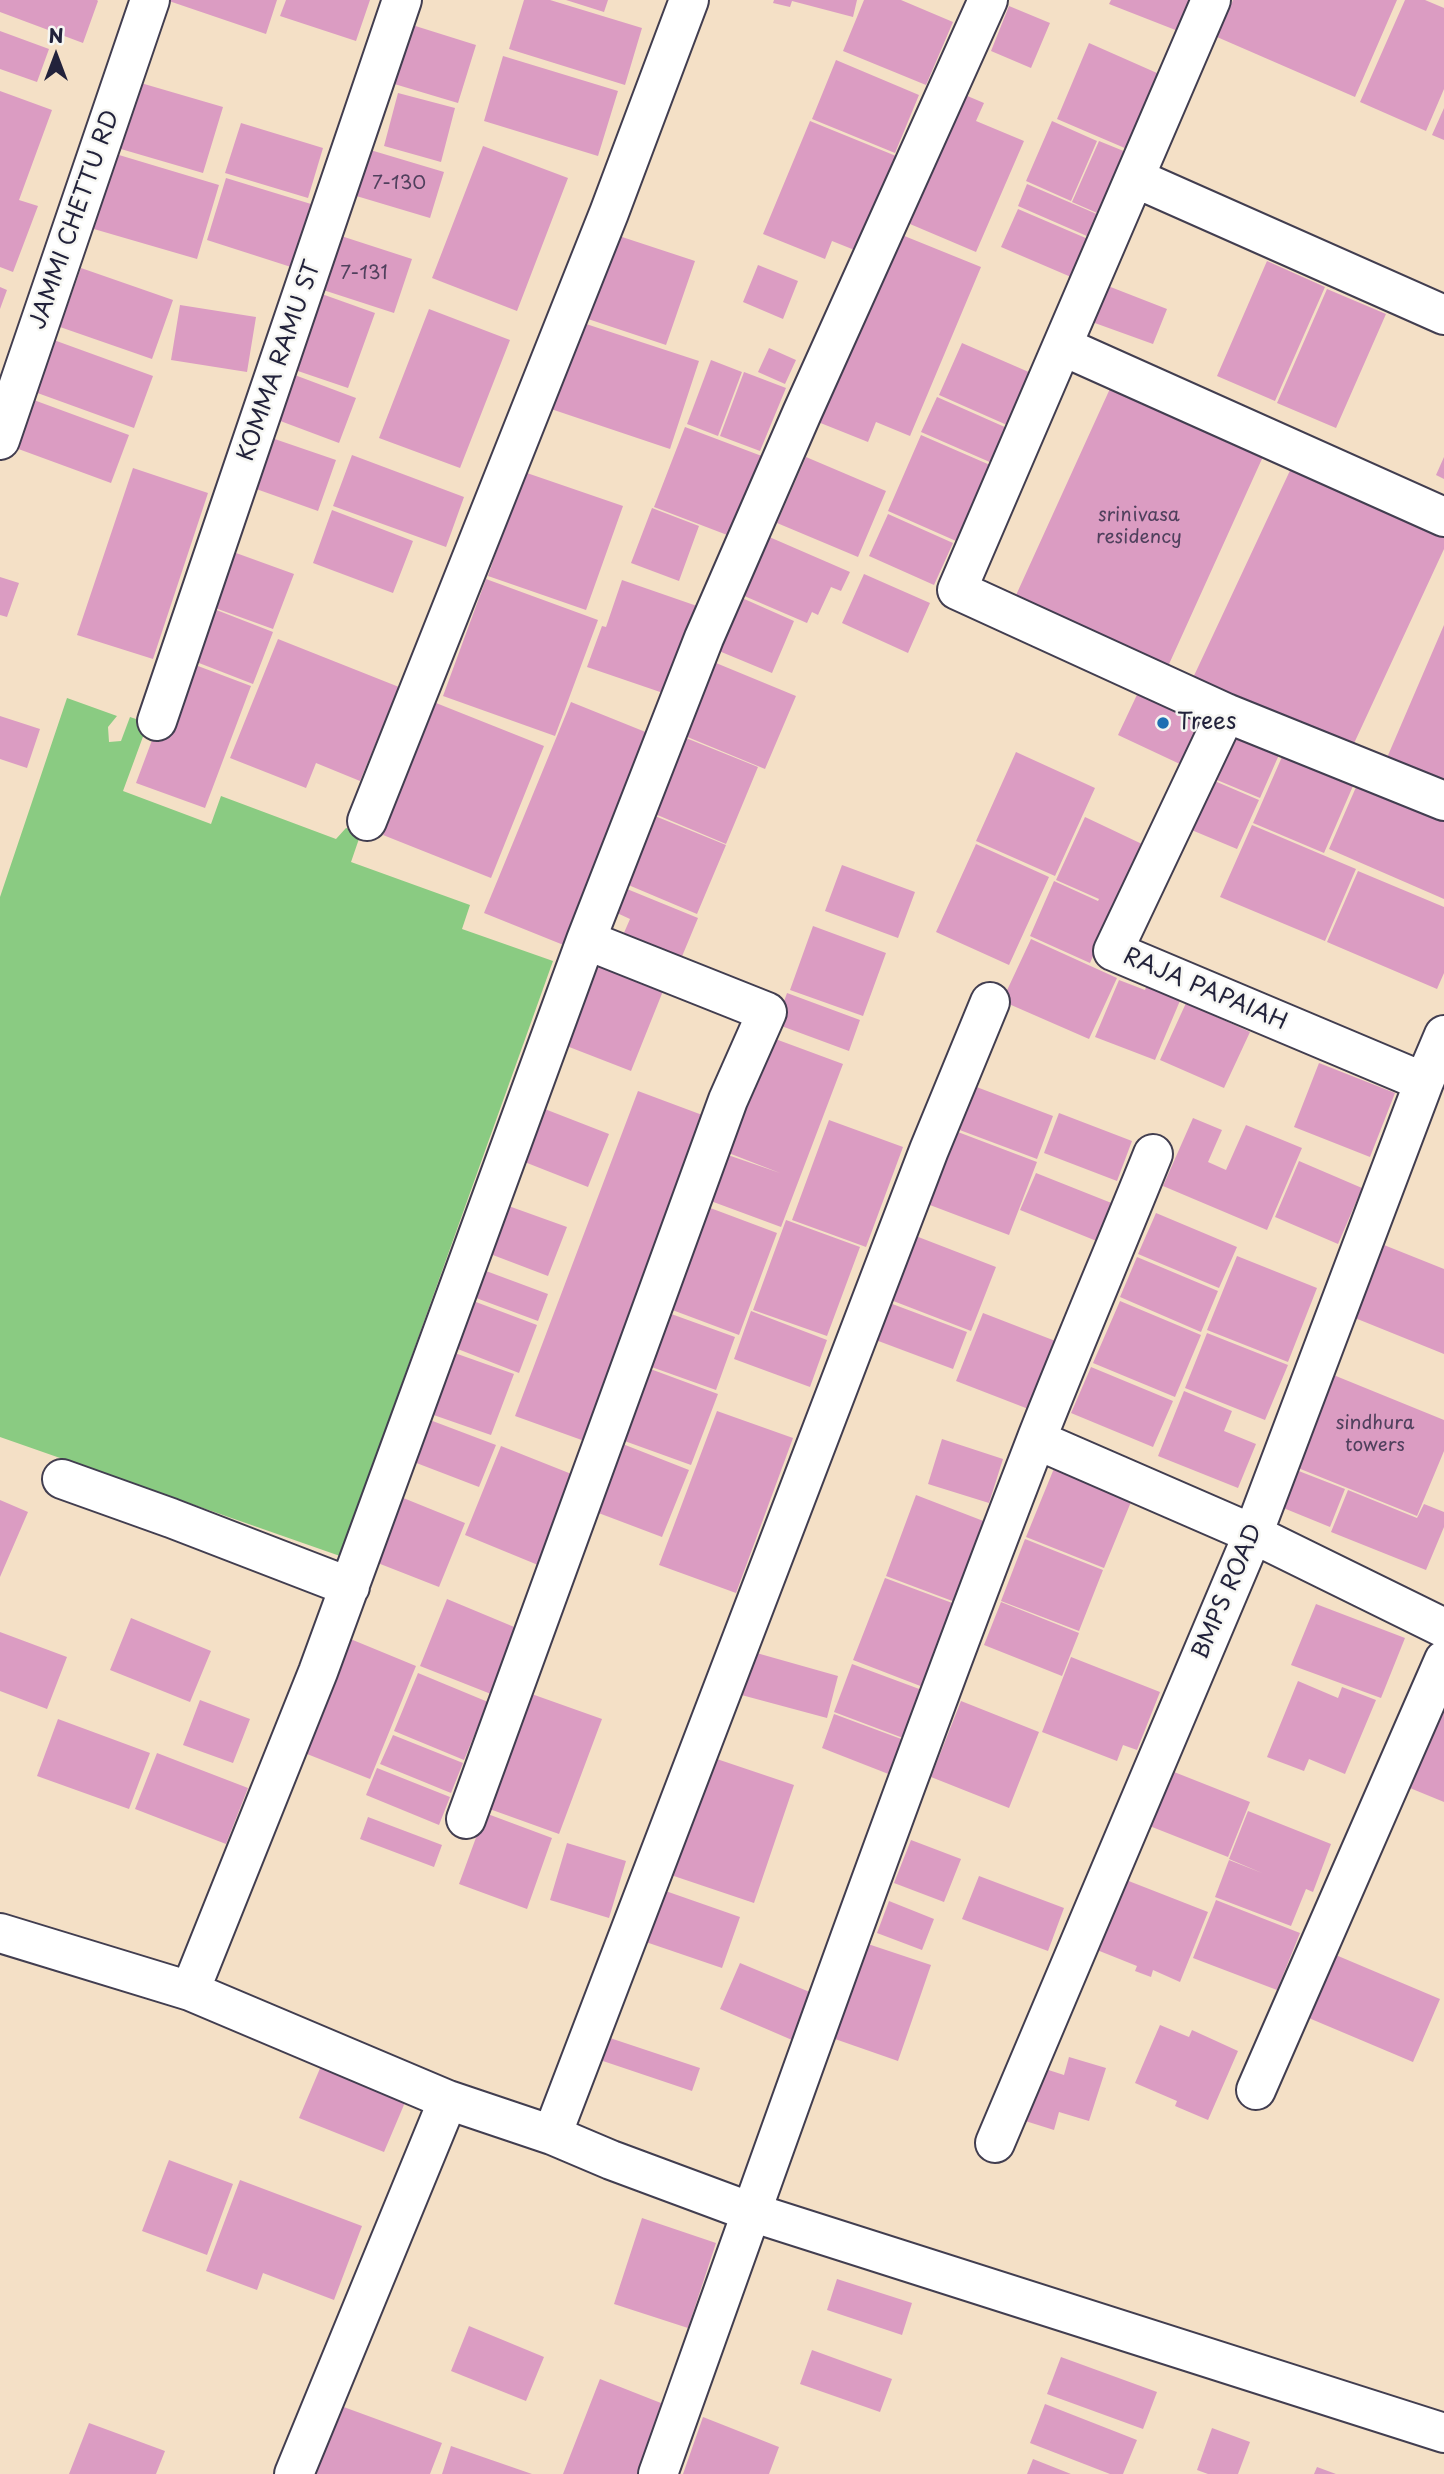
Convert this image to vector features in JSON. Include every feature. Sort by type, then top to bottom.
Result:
[{"type":"street","name":"JAMMI CHETTU RD","points":[[0,440],[150,0]]},
{"type":"street","name":"KOMMA RAMU ST","points":[[157,721],[402,0]]},
{"type":"street","points":[[367,821],[609,213],[689,0]]},
{"type":"street","points":[[190,1991],[350,1587],[586,940],[704,638],[802,412],[988,0]]},
{"type":"street","points":[[1211,0],[957,590],[1226,713],[1444,801]]},
{"type":"street","points":[[1135,178],[1444,315]]},
{"type":"street","points":[[1062,345],[1444,517]]},
{"type":"street","name":"RAJA PAPAIAH","points":[[1226,713],[1113,951],[1424,1082]]},
{"type":"street","points":[[466,1819],[728,1100],[767,1012],[586,940]]},
{"type":"street","points":[[552,2135],[929,1150],[990,1002]]},
{"type":"street","name":"BMPS ROAD","points":[[995,2143],[1253,1534],[1444,1035]]},
{"type":"street","points":[[658,2474],[751,2212],[1037,1440],[1153,1154]]},
{"type":"street","points":[[1037,1440],[1253,1534],[1444,1628]]},
{"type":"street","points":[[62,1479],[350,1587]]},
{"type":"street","points":[[1256,2090],[1444,1660]]},
{"type":"street","points":[[0,1933],[190,1991],[448,2100],[552,2135],[751,2212],[1444,2434]]},
{"type":"street","points":[[294,2474],[448,2100]]},
{"type":"green space","points":[[67,698],[117,716],[108,727],[109,742],[121,741],[130,717],[148,723],[123,791],[211,824],[221,796],[336,839],[346,828],[361,833],[351,862],[470,905],[462,929],[553,961],[340,1556],[0,1437],[0,897]]},
{"type":"building","points":[[0,0],[98,1],[83,43],[0,12]]},
{"type":"building","points":[[166,0],[277,0],[266,34]]},
{"type":"building","points":[[286,0],[370,0],[356,41],[280,16]]},
{"type":"building","points":[[524,0],[550,0],[642,28],[625,85],[509,49]]},
{"type":"building","points":[[566,0],[608,0],[604,12]]},
{"type":"building","points":[[774,0],[857,0],[853,17],[792,1],[790,7],[773,3]]},
{"type":"building","points":[[864,0],[901,0],[953,22],[926,85],[843,51]]},
{"type":"building","points":[[1111,0],[1190,0],[1178,31],[1109,4]]},
{"type":"building","points":[[1233,0],[1397,0],[1355,97],[1217,37]]},
{"type":"building","points":[[1405,0],[1425,0],[1444,8],[1444,89],[1426,131],[1360,102]]},
{"type":"building","points":[[1009,6],[1050,23],[1031,68],[991,51]]},
{"type":"building","points":[[409,24],[476,45],[458,103],[391,83]]},
{"type":"building","points":[[0,31],[49,49],[37,82],[0,69]]},
{"type":"building","points":[[1089,43],[1166,77],[1134,152],[1057,119]]},
{"type":"building","points":[[503,56],[618,91],[598,156],[484,121]]},
{"type":"building","points":[[836,60],[919,95],[895,153],[812,119]]},
{"type":"building","points":[[134,81],[223,107],[203,173],[114,147]]},
{"type":"building","points":[[0,91],[52,110],[19,200],[38,206],[13,272],[0,267]]},
{"type":"building","points":[[398,93],[455,108],[441,162],[384,146]]},
{"type":"building","points":[[965,95],[984,103],[976,121],[1024,141],[976,252],[910,224]]},
{"type":"building","points":[[1444,108],[1444,140],[1432,135]]},
{"type":"building","points":[[810,121],[896,156],[857,251],[832,241],[825,259],[763,234]]},
{"type":"building","points":[[1052,121],[1097,141],[1071,201],[1026,181]]},
{"type":"building","points":[[241,123],[323,148],[308,198],[225,173]]},
{"type":"building","points":[[1099,141],[1131,154],[1104,216],[1072,202]]},
{"type":"building","points":[[483,146],[568,178],[517,311],[432,278]]},
{"type":"building","points":[[367,149],[444,172],[430,218],[353,195]]},
{"type":"building","points":[[109,152],[219,185],[197,259],[87,227]]},
{"type":"building","points":[[226,178],[311,204],[291,267],[207,240]]},
{"type":"building","points":[[1027,184],[1106,218],[1096,240],[1018,206]]},
{"type":"building","points":[[1018,209],[1095,242],[1078,280],[1001,247]]},
{"type":"building","points":[[897,233],[981,267],[910,436],[876,422],[868,442],[818,422]]},
{"type":"building","points":[[335,234],[412,259],[394,313],[317,288]]},
{"type":"building","points":[[613,234],[695,261],[666,345],[585,318]]},
{"type":"building","points":[[1267,261],[1325,287],[1275,401],[1217,376]]},
{"type":"building","points":[[758,265],[798,281],[783,319],[743,302]]},
{"type":"building","points":[[81,268],[173,300],[152,359],[60,327]]},
{"type":"building","points":[[1108,286],[1167,309],[1153,344],[1092,322]]},
{"type":"building","points":[[0,287],[7,290],[0,309]]},
{"type":"building","points":[[1327,289],[1386,314],[1336,428],[1277,403]]},
{"type":"building","points":[[319,293],[375,313],[348,388],[292,369]]},
{"type":"building","points":[[180,305],[256,317],[247,372],[171,360]]},
{"type":"building","points":[[429,309],[510,340],[460,468],[379,438]]},
{"type":"building","points":[[580,322],[699,361],[670,449],[551,409]]},
{"type":"building","points":[[51,339],[153,376],[134,428],[32,391]]},
{"type":"building","points":[[962,343],[1031,373],[1007,425],[939,395]]},
{"type":"building","points":[[769,348],[796,360],[785,384],[758,372]]},
{"type":"building","points":[[711,360],[742,372],[718,436],[687,424]]},
{"type":"building","points":[[744,372],[786,388],[760,451],[720,436]]},
{"type":"building","points":[[292,374],[356,398],[339,443],[275,419]]},
{"type":"building","points":[[1113,382],[1266,450],[1165,673],[1012,604]]},
{"type":"building","points":[[937,397],[1007,428],[992,463],[921,432]]},
{"type":"building","points":[[31,399],[129,435],[111,483],[13,447]]},
{"type":"building","points":[[685,427],[767,458],[735,538],[654,507]]},
{"type":"building","points":[[263,435],[336,460],[318,511],[245,485]]},
{"type":"building","points":[[921,435],[990,465],[956,541],[888,511]]},
{"type":"building","points":[[352,455],[464,497],[446,547],[333,506]]},
{"type":"building","points":[[806,457],[886,491],[858,557],[777,523]]},
{"type":"building","points":[[1444,457],[1444,479],[1436,475]]},
{"type":"building","points":[[1294,462],[1444,530],[1444,549],[1350,752],[1192,680]]},
{"type":"building","points":[[133,468],[208,493],[153,659],[77,635]]},
{"type":"building","points":[[524,472],[623,506],[586,610],[488,576]]},
{"type":"building","points":[[652,508],[699,526],[679,581],[631,563]]},
{"type":"building","points":[[332,510],[413,541],[393,593],[313,563]]},
{"type":"building","points":[[888,514],[953,543],[934,585],[869,556]]},
{"type":"building","points":[[767,536],[850,572],[841,591],[831,587],[818,615],[812,612],[807,623],[742,595]]},
{"type":"building","points":[[225,549],[294,574],[273,629],[204,604]]},
{"type":"building","points":[[864,574],[930,603],[908,653],[842,623]]},
{"type":"building","points":[[0,577],[19,583],[7,617],[0,615]]},
{"type":"building","points":[[486,579],[598,620],[555,736],[443,696]]},
{"type":"building","points":[[622,580],[697,606],[666,694],[587,667],[602,626],[606,627]]},
{"type":"building","points":[[742,598],[794,621],[772,673],[719,651]]},
{"type":"building","points":[[201,604],[273,632],[253,684],[181,656]]},
{"type":"building","points":[[1444,625],[1444,793],[1383,767]]},
{"type":"building","points":[[278,639],[399,687],[360,781],[316,763],[306,788],[230,758]]},
{"type":"building","points":[[182,660],[251,686],[205,808],[136,783]]},
{"type":"building","points":[[716,663],[796,696],[765,769],[685,736]]},
{"type":"building","name":"Trees","points":[[1143,682],[1207,712],[1182,765],[1118,735]]},
{"type":"building","points":[[571,702],[653,735],[566,946],[484,913]]},
{"type":"building","points":[[436,703],[544,746],[491,878],[383,835]]},
{"type":"building","points":[[0,716],[40,729],[27,768],[0,759]]},
{"type":"building","points":[[1227,724],[1282,748],[1260,798],[1205,775]]},
{"type":"building","points":[[686,738],[758,767],[726,844],[655,814]]},
{"type":"building","points":[[1285,750],[1356,779],[1324,853],[1253,823]]},
{"type":"building","points":[[1016,752],[1095,788],[1055,876],[976,841]]},
{"type":"building","points":[[1203,776],[1259,800],[1237,849],[1182,826]]},
{"type":"building","points":[[1360,778],[1444,814],[1444,899],[1329,849]]},
{"type":"building","points":[[655,816],[726,845],[697,914],[626,884]]},
{"type":"building","points":[[1085,817],[1142,844],[1090,963],[1030,936],[1054,881],[1098,901],[1099,899],[1056,880]]},
{"type":"building","points":[[1252,825],[1356,869],[1325,941],[1220,897]]},
{"type":"building","points":[[976,844],[1049,877],[1009,965],[936,932]]},
{"type":"building","points":[[842,865],[915,892],[898,938],[825,911]]},
{"type":"building","points":[[1358,871],[1444,907],[1444,973],[1437,989],[1327,942]]},
{"type":"building","points":[[627,889],[698,918],[678,966],[620,942],[630,919],[617,913]]},
{"type":"building","points":[[813,926],[886,953],[863,1016],[790,990]]},
{"type":"building","points":[[1031,939],[1117,978],[1089,1039],[1002,1001]]},
{"type":"building","points":[[600,955],[667,981],[631,1071],[564,1045]]},
{"type":"building","points":[[1119,980],[1145,990],[1148,982],[1182,996],[1155,1060],[1095,1037]]},
{"type":"building","points":[[787,993],[860,1020],[849,1051],[776,1024]]},
{"type":"building","points":[[1186,1003],[1250,1032],[1224,1088],[1160,1060]]},
{"type":"building","points":[[770,1037],[843,1064],[781,1227],[708,1200],[725,1154],[780,1173],[726,1152]]},
{"type":"building","points":[[1319,1063],[1395,1093],[1370,1157],[1294,1127]]},
{"type":"building","points":[[966,1083],[1053,1116],[1037,1159],[949,1126]]},
{"type":"building","points":[[638,1091],[713,1119],[590,1443],[515,1416]]},
{"type":"building","points":[[537,1106],[609,1134],[588,1187],[517,1159]]},
{"type":"building","points":[[1059,1113],[1132,1141],[1117,1181],[1044,1153]]},
{"type":"building","points":[[1193,1118],[1222,1130],[1208,1162],[1226,1170],[1246,1125],[1302,1148],[1267,1230],[1163,1186]]},
{"type":"building","points":[[829,1120],[903,1147],[866,1247],[792,1220]]},
{"type":"building","points":[[950,1129],[1037,1162],[1009,1235],[922,1202]]},
{"type":"building","points":[[1299,1161],[1362,1188],[1338,1244],[1275,1217]]},
{"type":"building","points":[[1036,1173],[1114,1204],[1099,1242],[1020,1210]]},
{"type":"building","points":[[503,1204],[567,1227],[548,1276],[485,1252]]},
{"type":"building","points":[[705,1206],[777,1233],[739,1335],[667,1308]]},
{"type":"building","points":[[1156,1213],[1237,1247],[1219,1288],[1138,1254]]},
{"type":"building","points":[[786,1220],[860,1247],[827,1336],[753,1310]]},
{"type":"building","points":[[908,1233],[996,1267],[971,1331],[883,1297]]},
{"type":"building","points":[[1379,1243],[1444,1269],[1444,1354],[1350,1316]]},
{"type":"building","points":[[1237,1256],[1317,1288],[1288,1362],[1207,1330]]},
{"type":"building","points":[[1137,1257],[1218,1291],[1201,1332],[1120,1297]]},
{"type":"building","points":[[478,1268],[548,1294],[538,1321],[468,1295]]},
{"type":"building","points":[[468,1299],[537,1325],[519,1373],[450,1346]]},
{"type":"building","points":[[879,1299],[967,1332],[953,1369],[865,1336]]},
{"type":"building","points":[[1120,1301],[1201,1335],[1175,1397],[1093,1363]]},
{"type":"building","points":[[663,1311],[735,1337],[716,1390],[643,1364]]},
{"type":"building","points":[[751,1311],[827,1340],[810,1387],[734,1359]]},
{"type":"building","points":[[983,1313],[1058,1342],[1031,1410],[956,1381]]},
{"type":"building","points":[[1207,1333],[1288,1365],[1265,1420],[1185,1388]]},
{"type":"building","points":[[449,1351],[514,1374],[491,1435],[425,1412]]},
{"type":"building","points":[[645,1367],[718,1394],[691,1465],[619,1439]]},
{"type":"building","points":[[1091,1367],[1173,1401],[1153,1447],[1071,1413]]},
{"type":"building","points":[[1331,1374],[1444,1420],[1444,1451],[1417,1516],[1293,1466]]},
{"type":"building","points":[[1184,1391],[1232,1411],[1224,1431],[1256,1444],[1238,1488],[1158,1456]]},
{"type":"building","points":[[717,1411],[793,1438],[736,1593],[659,1565]]},
{"type":"building","points":[[422,1417],[496,1445],[479,1487],[406,1459]]},
{"type":"building","points":[[942,1439],[1003,1459],[989,1503],[928,1484]]},
{"type":"building","points":[[615,1441],[689,1470],[662,1537],[588,1509]]},
{"type":"building","points":[[501,1446],[574,1475],[538,1565],[465,1535]]},
{"type":"building","points":[[1055,1466],[1133,1497],[1104,1568],[1026,1537]]},
{"type":"building","points":[[1291,1468],[1345,1489],[1330,1527],[1276,1505]]},
{"type":"building","points":[[1348,1490],[1417,1518],[1424,1504],[1444,1512],[1444,1527],[1426,1570],[1331,1532]]},
{"type":"building","points":[[391,1493],[465,1523],[439,1587],[365,1558]]},
{"type":"building","points":[[916,1495],[986,1522],[955,1602],[886,1576]]},
{"type":"building","points":[[0,1500],[28,1512],[0,1577]]},
{"type":"building","points":[[1025,1539],[1103,1570],[1079,1631],[1001,1601]]},
{"type":"building","points":[[885,1578],[955,1604],[923,1687],[853,1660]]},
{"type":"building","points":[[447,1599],[519,1629],[491,1694],[420,1666]]},
{"type":"building","points":[[1001,1602],[1079,1633],[1062,1676],[984,1645]]},
{"type":"building","points":[[1316,1604],[1405,1638],[1381,1698],[1291,1665]]},
{"type":"building","points":[[131,1618],[211,1651],[190,1702],[110,1670]]},
{"type":"building","points":[[0,1632],[67,1657],[47,1709],[0,1691]]},
{"type":"building","points":[[348,1638],[416,1666],[370,1779],[302,1752]]},
{"type":"building","points":[[746,1650],[838,1676],[827,1718],[734,1693]]},
{"type":"building","points":[[1071,1657],[1160,1692],[1137,1750],[1123,1745],[1117,1761],[1042,1732]]},
{"type":"building","points":[[852,1664],[922,1690],[903,1738],[834,1712]]},
{"type":"building","points":[[418,1673],[488,1702],[464,1760],[394,1731]]},
{"type":"building","points":[[1298,1681],[1338,1698],[1342,1687],[1376,1700],[1345,1774],[1309,1759],[1304,1771],[1267,1757]]},
{"type":"building","points":[[1444,1691],[1444,1802],[1405,1786]]},
{"type":"building","points":[[526,1692],[602,1719],[559,1834],[484,1807]]},
{"type":"building","points":[[200,1700],[250,1719],[233,1763],[183,1745]]},
{"type":"building","points":[[961,1701],[1039,1732],[1009,1808],[931,1777]]},
{"type":"building","points":[[834,1714],[904,1740],[891,1775],[822,1748]]},
{"type":"building","points":[[58,1719],[150,1753],[129,1809],[37,1776]]},
{"type":"building","points":[[393,1735],[463,1763],[451,1793],[380,1764]]},
{"type":"building","points":[[157,1753],[248,1788],[226,1844],[135,1809]]},
{"type":"building","points":[[702,1754],[794,1785],[754,1903],[662,1872]]},
{"type":"building","points":[[377,1768],[450,1797],[439,1825],[366,1795]]},
{"type":"building","points":[[1164,1768],[1250,1802],[1228,1857],[1142,1823]]},
{"type":"building","points":[[1248,1811],[1331,1844],[1313,1892],[1306,1889],[1291,1926],[1215,1897],[1229,1860],[1262,1873],[1229,1859]]},
{"type":"building","points":[[485,1813],[552,1838],[527,1909],[459,1884]]},
{"type":"building","points":[[368,1817],[442,1845],[434,1867],[360,1839]]},
{"type":"building","points":[[911,1840],[961,1859],[944,1902],[894,1883]]},
{"type":"building","points":[[567,1843],[626,1861],[609,1918],[550,1900]]},
{"type":"building","points":[[979,1876],[1064,1908],[1048,1951],[962,1919]]},
{"type":"building","points":[[1121,1878],[1208,1912],[1180,1982],[1153,1970],[1151,1977],[1135,1971],[1137,1966],[1092,1948]]},
{"type":"building","points":[[657,1888],[740,1917],[722,1968],[640,1940]]},
{"type":"building","points":[[1216,1900],[1300,1933],[1277,1990],[1193,1958]]},
{"type":"building","points":[[889,1901],[934,1919],[922,1950],[877,1933]]},
{"type":"building","points":[[868,1944],[931,1965],[898,2061],[835,2039]]},
{"type":"building","points":[[1331,1953],[1440,1999],[1413,2062],[1304,2016]]},
{"type":"building","points":[[740,1963],[812,1993],[792,2040],[720,2009]]},
{"type":"building","points":[[1160,2025],[1189,2037],[1192,2030],[1238,2051],[1208,2120],[1175,2106],[1177,2101],[1135,2083]]},
{"type":"building","points":[[604,2036],[700,2068],[692,2091],[597,2059]]},
{"type":"building","points":[[1069,2057],[1106,2068],[1089,2121],[1059,2112],[1054,2130],[1019,2119],[1036,2066],[1064,2075]]},
{"type":"building","points":[[321,2066],[406,2100],[384,2152],[299,2118]]},
{"type":"building","points":[[169,2160],[233,2184],[207,2255],[142,2231]]},
{"type":"building","points":[[240,2180],[362,2226],[334,2300],[263,2273],[257,2290],[206,2271]]},
{"type":"building","points":[[642,2218],[716,2243],[688,2328],[614,2304]]},
{"type":"building","points":[[837,2279],[912,2303],[902,2335],[827,2310]]},
{"type":"building","points":[[469,2326],[544,2357],[526,2401],[451,2371]]},
{"type":"building","points":[[812,2350],[892,2379],[880,2412],[800,2384]]},
{"type":"building","points":[[1061,2357],[1157,2392],[1143,2429],[1047,2394]]},
{"type":"building","points":[[600,2379],[666,2405],[639,2474],[563,2474]]},
{"type":"building","points":[[330,2402],[442,2443],[430,2474],[303,2474]]},
{"type":"building","points":[[1045,2404],[1137,2440],[1123,2474],[1110,2474],[1030,2443]]},
{"type":"building","points":[[703,2417],[779,2447],[769,2474],[683,2474]]},
{"type":"building","points":[[89,2423],[165,2451],[156,2474],[69,2474]]},
{"type":"building","points":[[1212,2428],[1250,2442],[1238,2474],[1208,2474],[1197,2470]]},
{"type":"building","points":[[451,2446],[532,2474],[442,2474]]},
{"type":"building","points":[[1033,2459],[1071,2474],[1027,2474]]},
{"type":"building","points":[[1317,2467],[1336,2474],[1314,2474]]},
{"type":"place","name":"Trees","points":[[1163,723]]}]
